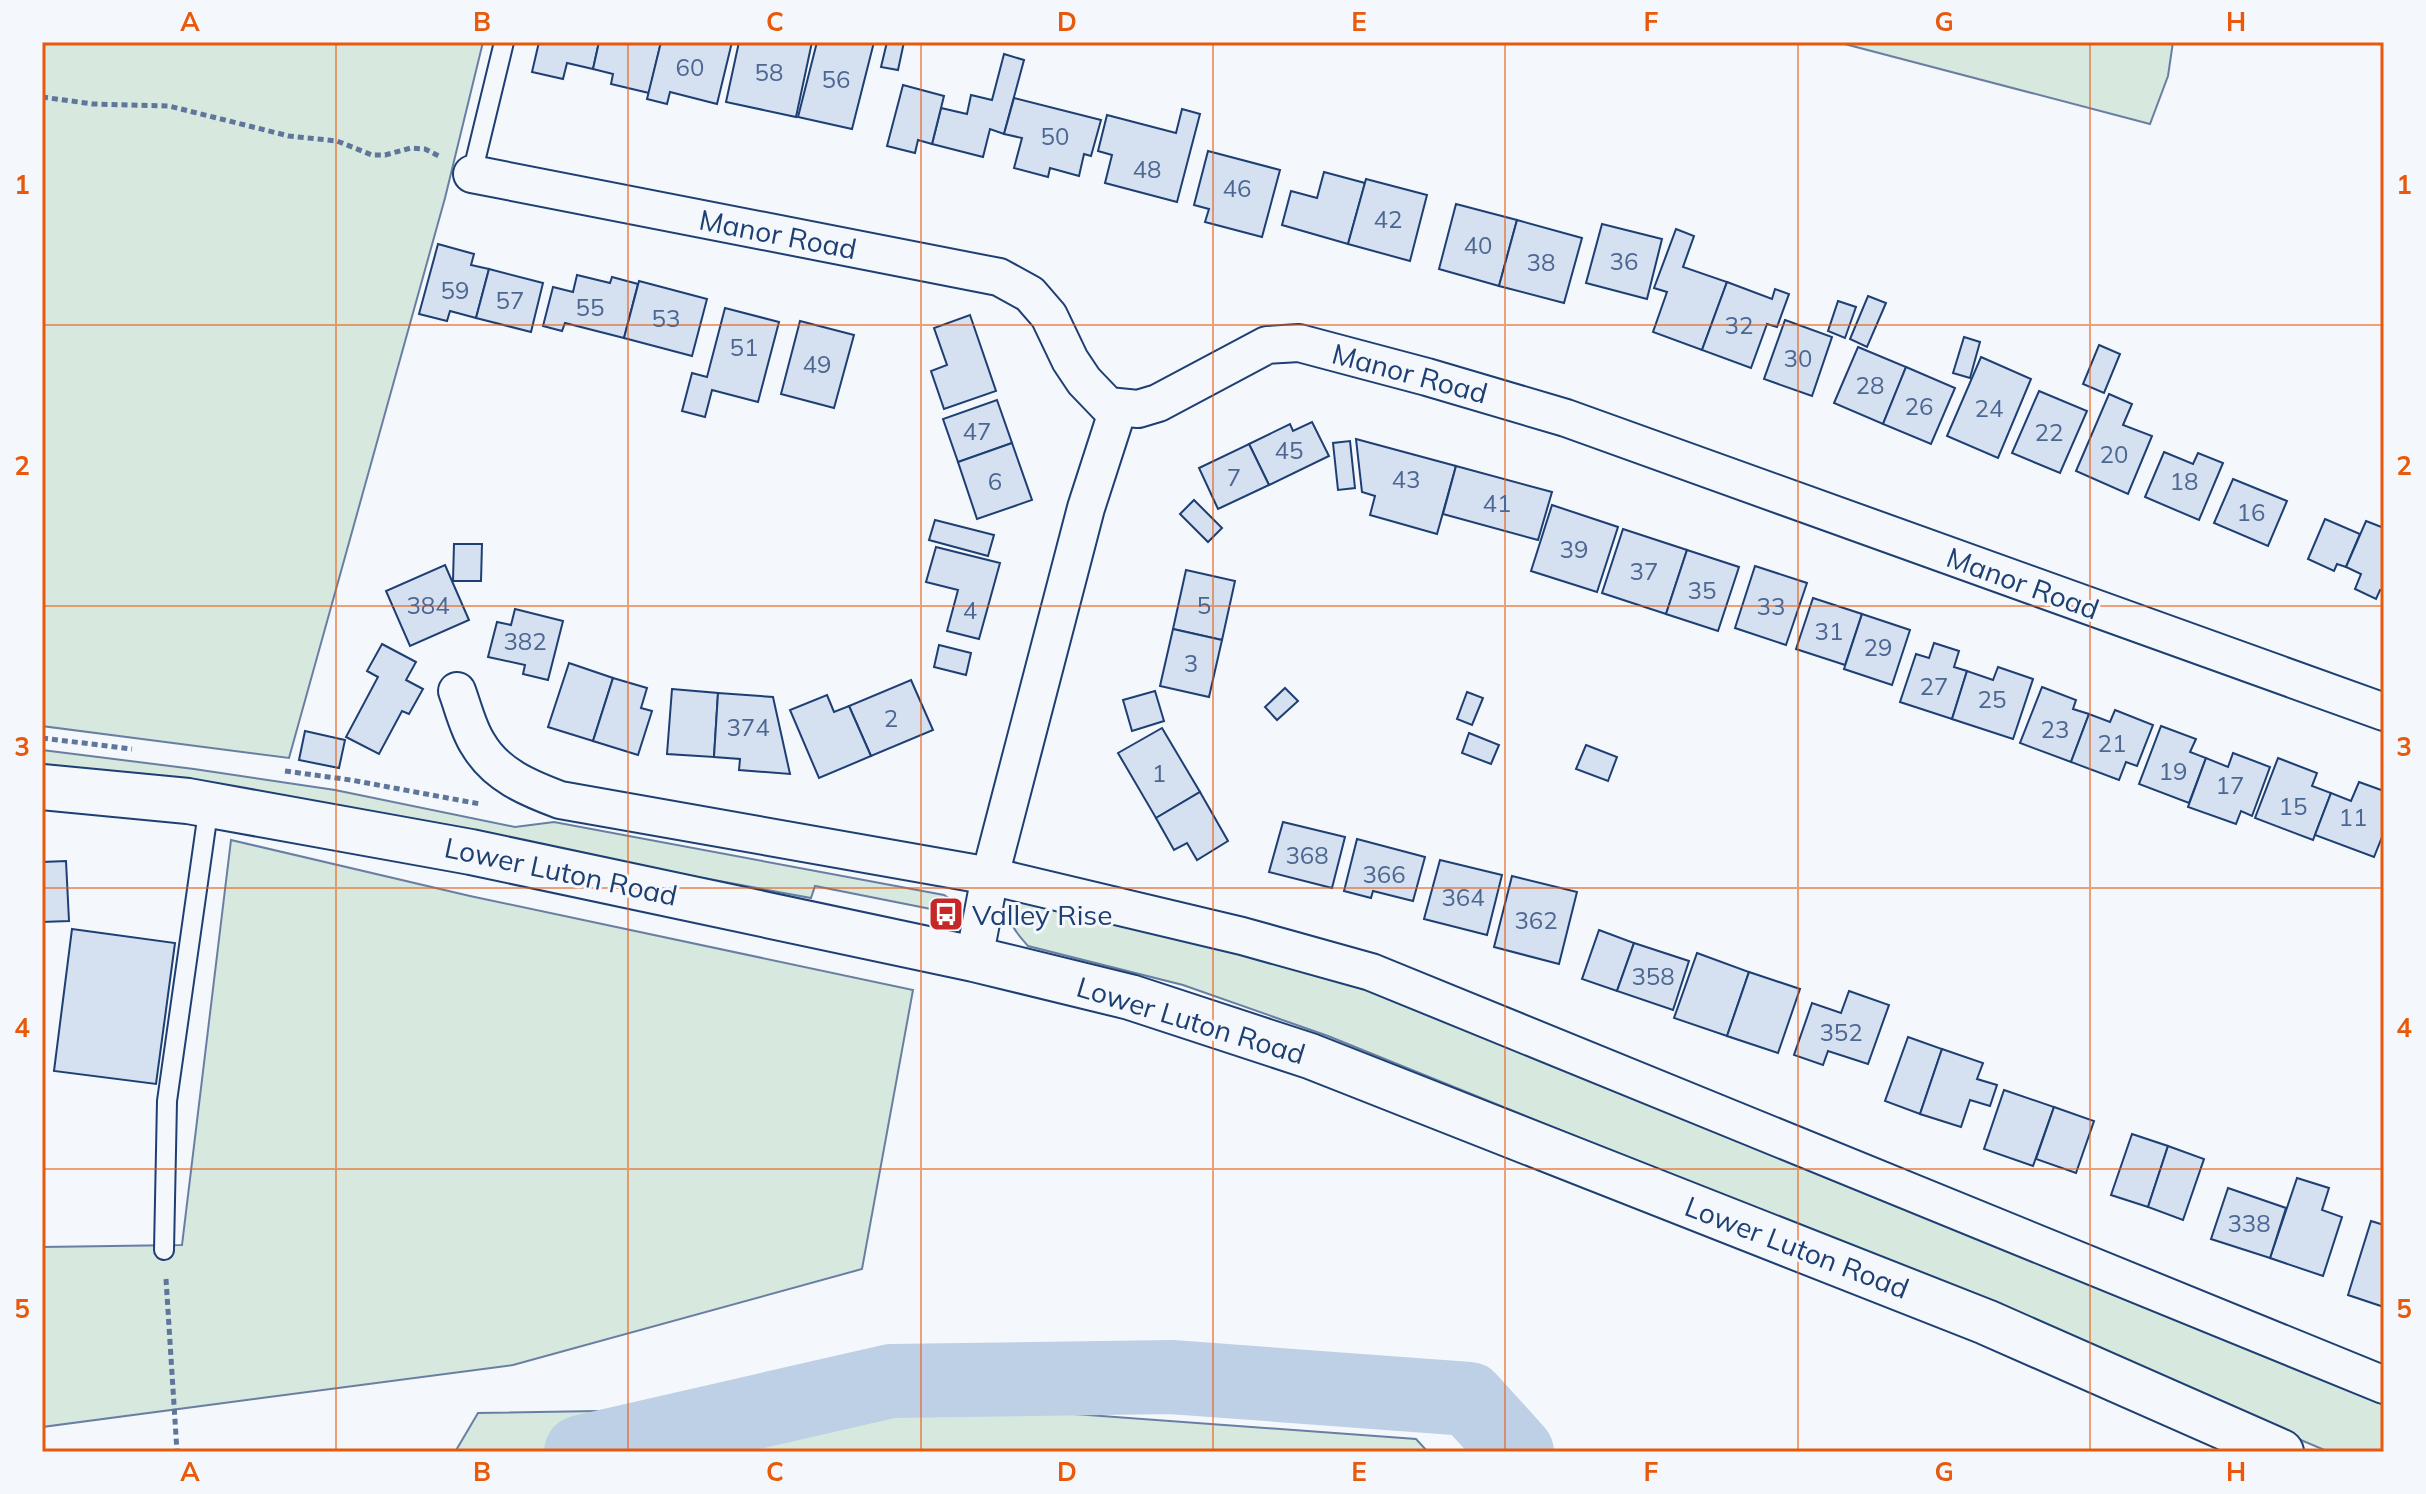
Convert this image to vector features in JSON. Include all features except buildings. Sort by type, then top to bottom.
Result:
[{"type":"main road","name":"Lower Luton Road","points":[[42,787],[209,805],[471,852],[974,959],[1130,997],[1310,1056],[1986,1322],[2281,1452]]},
{"type":"street","name":"Manor Road","points":[[472,174],[999,277],[1030,294],[1049,316],[1084,381],[1108,406],[1118,409],[1138,409],[1158,403],[1267,345],[1299,343],[1427,377],[1566,418],[2384,712]]},
{"type":"street","points":[[974,959],[990,876],[1086,508],[1118,409]]},
{"type":"street","points":[[457,691],[478,744],[503,772],[521,786],[560,800],[990,876],[1242,936],[1371,972],[2384,1385]]},
{"type":"lane","points":[[472,174],[504,42]]},
{"type":"lane","points":[[164,1250],[167,1101],[209,805]]},
{"type":"path","points":[[42,97],[93,104],[169,106],[289,136],[337,141],[372,155],[411,148],[425,149],[472,174]]},
{"type":"path","points":[[42,738],[146,751]]},
{"type":"path","points":[[281,771],[351,780],[494,807]]},
{"type":"path","points":[[164,1250],[177,1452]]},
{"type":"shaded area","points":[[42,42],[483,42],[445,198],[289,758],[42,726]]},
{"type":"shaded area","points":[[1837,42],[2173,42],[2168,76],[2150,124]]},
{"type":"shaded area","points":[[42,750],[335,790],[515,827],[554,822],[944,895],[956,903],[956,914],[815,886],[811,898],[267,797],[42,767]]},
{"type":"shaded area","points":[[231,840],[470,896],[913,990],[862,1269],[513,1365],[42,1427],[42,1247],[182,1245]]},
{"type":"shaded area","points":[[1021,899],[1361,982],[2384,1405],[2384,1452],[2329,1452],[1827,1238],[1328,1036],[1183,985],[1028,946],[1014,929],[1010,917]]},
{"type":"shaded area","points":[[950,1405],[1416,1439],[1428,1452],[455,1452],[478,1413]]},
{"type":"waterway","points":[[581,1452],[891,1381],[1171,1377],[1469,1399],[1517,1452]]},
{"type":"place","name":"Valley Rise","points":[[946,914]]}]
